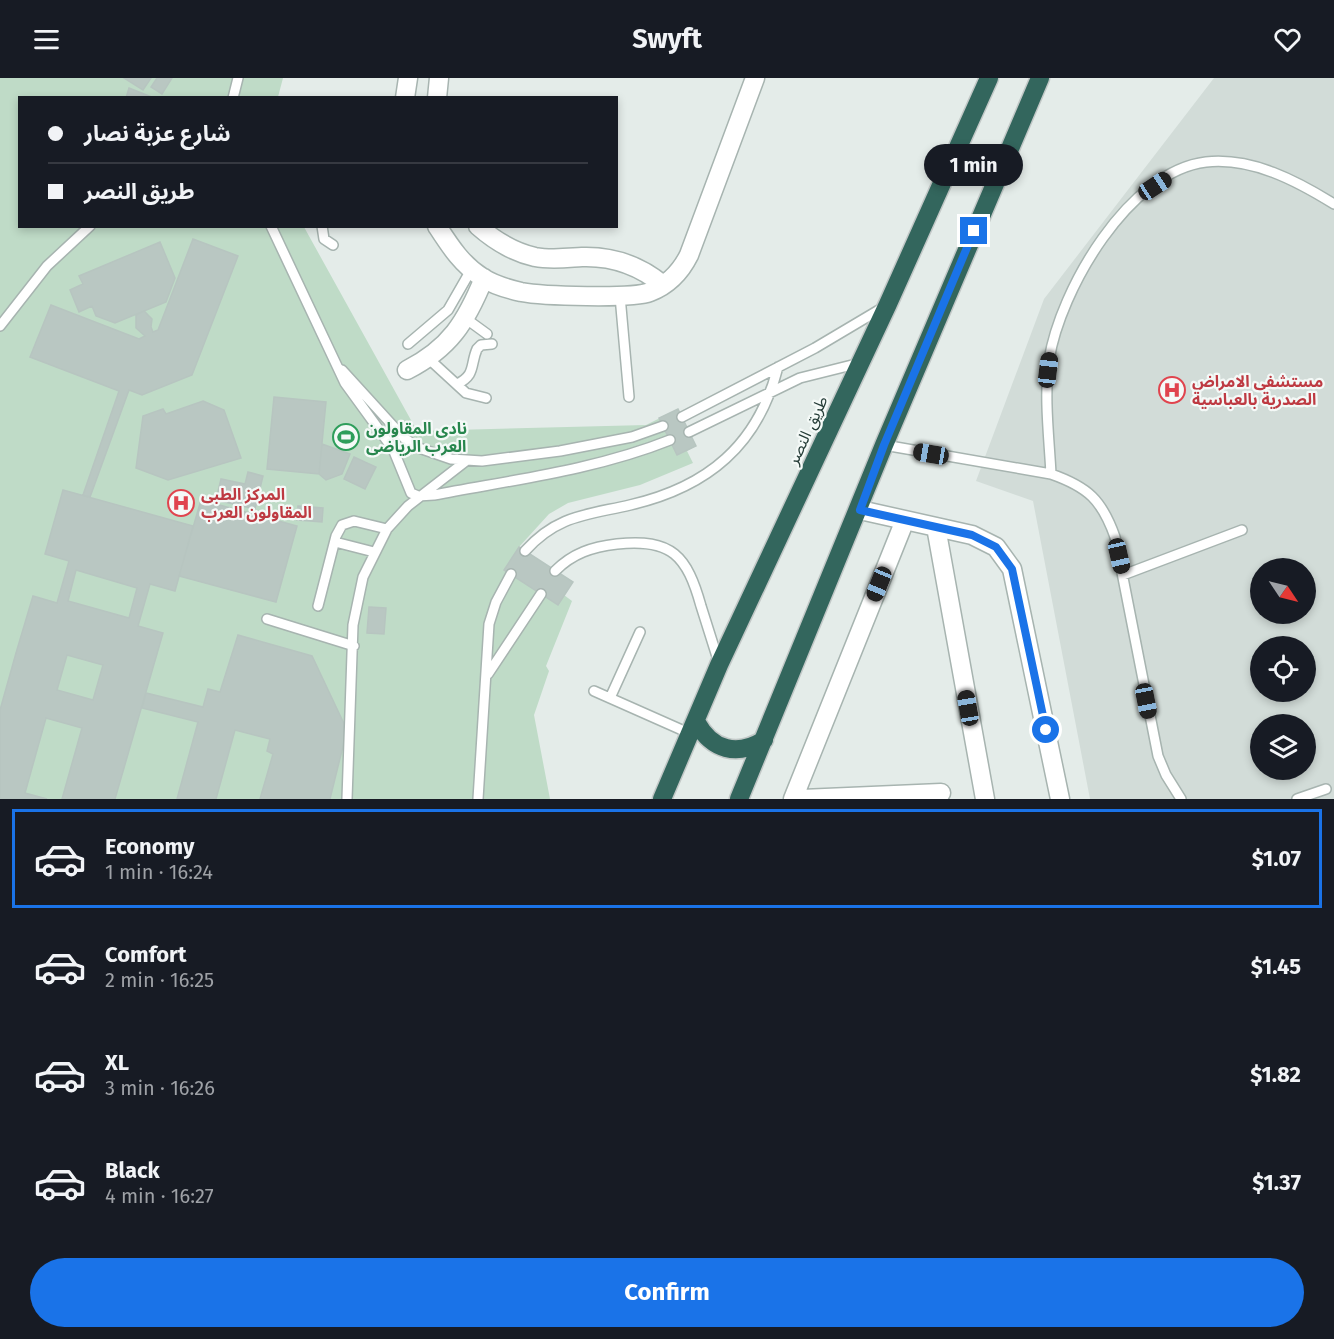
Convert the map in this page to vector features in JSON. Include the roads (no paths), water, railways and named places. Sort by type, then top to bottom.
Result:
[{"type":"highway","name":"طريق النصر","points":[[662,799],[719,665],[888,304],[989,78]]},
{"type":"highway","points":[[739,799],[860,510],[884,445],[1040,78]]},
{"type":"highway","points":[[694,728],[726,749],[739,750],[752,747],[764,740]]},
{"type":"street","points":[[405,96],[408,78]]},
{"type":"street","points":[[436,96],[440,78]]},
{"type":"street","points":[[438,228],[452,251],[477,274],[524,292],[643,295],[663,285],[679,272],[689,255],[755,78]]},
{"type":"street","points":[[481,228],[504,246],[520,252],[553,258],[612,259],[640,268],[663,285]]},
{"type":"street","points":[[406,370],[429,359],[452,338],[465,318],[477,274]]},
{"type":"street","points":[[860,510],[972,535],[996,547],[1012,569],[1060,799]]},
{"type":"street","points":[[793,799],[905,520]]},
{"type":"street","points":[[936,527],[985,799]]},
{"type":"street","points":[[802,799],[941,793]]},
{"type":"lane","points":[[234,96],[238,78]]},
{"type":"lane","points":[[1052,474],[1046,383],[1056,332],[1064,307],[1092,253],[1108,229],[1132,205],[1177,171],[1214,162],[1244,164],[1263,169],[1297,183],[1334,204]]},
{"type":"lane","points":[[0,326],[47,266],[88,228]]},
{"type":"lane","points":[[272,228],[353,396],[397,457],[411,493],[420,496],[567,470],[636,452],[670,440]]},
{"type":"lane","points":[[322,228],[324,239],[333,245]]},
{"type":"lane","points":[[408,344],[448,310],[477,274]]},
{"type":"lane","points":[[620,296],[629,397]]},
{"type":"lane","points":[[682,417],[778,367],[888,304]]},
{"type":"lane","points":[[465,318],[487,334]]},
{"type":"lane","points":[[457,384],[474,369],[477,349],[487,343],[492,344]]},
{"type":"lane","points":[[429,359],[472,396],[486,398]]},
{"type":"lane","points":[[689,432],[772,390],[820,372],[860,363]]},
{"type":"lane","points":[[339,366],[404,438],[434,455],[466,461],[560,451],[632,437],[663,426]]},
{"type":"lane","points":[[525,551],[539,535],[569,518],[650,500],[705,475],[734,453],[745,439],[772,390],[778,367]]},
{"type":"lane","points":[[632,437],[636,452]]},
{"type":"lane","points":[[884,445],[1052,474],[1075,482],[1091,494],[1107,516],[1123,575],[1158,756],[1166,775],[1181,799]]},
{"type":"lane","points":[[347,799],[356,603],[363,577],[387,529],[420,496],[466,461]]},
{"type":"lane","points":[[318,606],[335,542],[342,525],[354,520],[387,529]]},
{"type":"lane","points":[[1123,575],[1242,530]]},
{"type":"lane","points":[[335,542],[374,552]]},
{"type":"lane","points":[[555,571],[576,554],[596,547],[633,543],[649,543],[664,547],[678,556],[688,567],[695,582],[719,665]]},
{"type":"lane","points":[[478,799],[488,636],[491,616],[511,574]]},
{"type":"lane","points":[[487,676],[541,594]]},
{"type":"lane","points":[[267,619],[354,646]]},
{"type":"lane","points":[[610,698],[640,632]]},
{"type":"lane","points":[[594,691],[694,728]]},
{"type":"lane","points":[[1297,799],[1326,789]]},
{"type":"place","name":"مستشفى الامراض الصدرية بالعباسية","points":[[1172,390]]},
{"type":"place","name":"نادى المقاولون العرب الرياضى","points":[[346,437]]},
{"type":"place","name":"المركز الطبى المقاولون العرب","points":[[181,503]]}]
